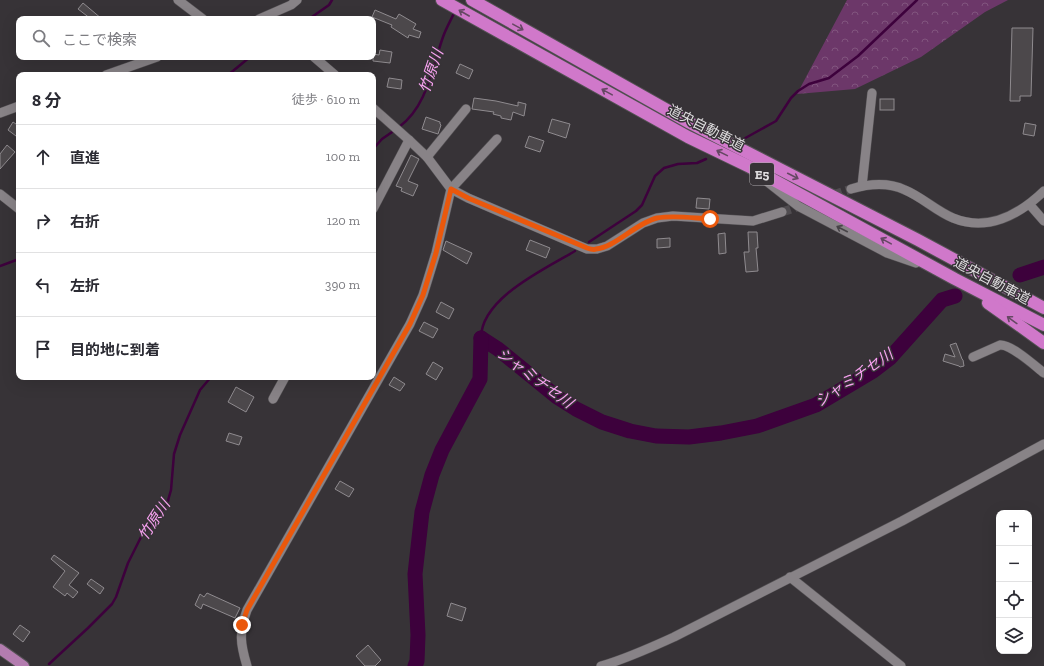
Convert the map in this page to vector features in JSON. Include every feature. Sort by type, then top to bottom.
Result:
[{"type":"highway","name":"道央自動車道","points":[[472,0],[690,123],[918,240],[1044,308]]},
{"type":"highway","name":"道央自動車道","points":[[445,2],[688,137],[748,166],[955,279],[1044,325]]},
{"type":"highway","points":[[918,240],[1044,302]]},
{"type":"highway","points":[[955,279],[1044,343]]},
{"type":"main road","points":[[0,649],[24,666]]},
{"type":"street","points":[[178,0],[199,16]]},
{"type":"street","points":[[274,16],[297,0]]},
{"type":"street","points":[[114,72],[148,60]]},
{"type":"street","points":[[318,60],[332,72]]},
{"type":"street","points":[[862,186],[872,93]]},
{"type":"street","points":[[0,113],[16,107]]},
{"type":"street","points":[[426,157],[466,109]]},
{"type":"street","points":[[376,111],[426,157],[451,189],[468,198],[587,248],[597,250],[607,246],[643,223],[656,218],[673,216],[753,221],[782,212]]},
{"type":"street","points":[[247,666],[241,639],[242,625],[247,610],[410,324],[423,295],[436,253],[451,189],[496,139]]},
{"type":"street","points":[[376,203],[409,140]]},
{"type":"street","points":[[851,189],[862,186],[883,185],[904,190],[952,218],[966,222],[979,223],[1005,218],[1030,205],[1044,191]]},
{"type":"street","points":[[0,194],[16,207]]},
{"type":"street","points":[[1030,205],[1044,221]]},
{"type":"street","points":[[973,357],[1004,344],[1044,374]]},
{"type":"street","points":[[273,399],[283,380]]},
{"type":"street","points":[[601,666],[656,646],[909,518],[1044,444]]},
{"type":"street","points":[[790,577],[901,666]]},
{"type":"green space","points":[[847,0],[1008,0],[985,12],[921,57],[855,89],[797,94]]},
{"type":"building","points":[[83,3],[98,16],[87,16],[78,9]]},
{"type":"building","points":[[375,10],[396,19],[399,14],[416,24],[413,29],[421,32],[419,38],[409,35],[408,38],[391,27],[392,25],[376,19],[376,16],[372,16]]},
{"type":"building","points":[[1012,28],[1033,28],[1031,96],[1020,96],[1020,101],[1010,101]]},
{"type":"building","points":[[380,50],[392,52],[390,63],[373,61],[376,60],[376,54],[379,55]]},
{"type":"building","points":[[460,64],[473,70],[469,79],[456,73]]},
{"type":"building","points":[[389,78],[402,80],[401,89],[387,87]]},
{"type":"building","points":[[474,98],[518,106],[518,102],[526,104],[524,116],[513,112],[511,120],[501,118],[501,116],[493,114],[494,112],[472,109]]},
{"type":"building","points":[[880,99],[894,99],[894,110],[880,110]]},
{"type":"building","points":[[426,117],[440,122],[441,125],[438,134],[422,129]]},
{"type":"building","points":[[552,119],[570,124],[566,138],[548,132]]},
{"type":"building","points":[[13,122],[16,124],[16,136],[8,130]]},
{"type":"building","points":[[1025,123],[1036,125],[1034,136],[1023,134]]},
{"type":"building","points":[[529,136],[544,141],[540,152],[525,147]]},
{"type":"building","points":[[7,145],[15,152],[0,169],[0,154]]},
{"type":"building","points":[[411,155],[419,159],[408,181],[418,185],[413,196],[401,191],[402,188],[396,186]]},
{"type":"building","points":[[697,198],[710,199],[709,209],[696,208]]},
{"type":"building","points":[[748,232],[757,232],[758,248],[756,248],[758,271],[746,272],[744,252],[749,252]]},
{"type":"building","points":[[725,233],[726,253],[719,254],[718,234]]},
{"type":"building","points":[[670,238],[670,247],[657,248],[657,239]]},
{"type":"building","points":[[530,240],[550,248],[546,258],[526,250]]},
{"type":"building","points":[[446,241],[472,253],[467,264],[443,250]]},
{"type":"building","points":[[441,302],[454,309],[449,319],[436,312]]},
{"type":"building","points":[[424,322],[438,329],[433,338],[419,331]]},
{"type":"building","points":[[956,343],[964,366],[960,367],[943,361],[945,354],[955,357],[950,345]]},
{"type":"building","points":[[433,362],[443,368],[436,380],[426,374]]},
{"type":"building","points":[[394,377],[405,384],[400,391],[389,385]]},
{"type":"building","points":[[236,387],[254,397],[246,412],[228,402]]},
{"type":"building","points":[[229,433],[242,437],[239,445],[226,441]]},
{"type":"building","points":[[340,481],[354,489],[349,497],[335,489]]},
{"type":"building","points":[[54,555],[79,573],[69,585],[78,592],[73,598],[67,593],[65,596],[53,587],[65,571],[51,559]]},
{"type":"building","points":[[91,579],[104,588],[100,594],[87,584]]},
{"type":"building","points":[[207,593],[240,608],[235,618],[203,604],[201,609],[195,605],[200,594],[204,597]]},
{"type":"building","points":[[451,603],[466,608],[462,621],[447,616]]},
{"type":"building","points":[[20,625],[30,632],[23,642],[13,634]]},
{"type":"building","points":[[368,645],[381,660],[375,666],[365,666],[356,656]]},
{"type":"waterway","points":[[313,16],[329,5],[332,0]]},
{"type":"waterway","points":[[740,141],[776,121],[791,98],[798,91],[809,84],[829,78],[858,56],[917,0]]},
{"type":"waterway","name":"竹原川","points":[[399,127],[416,109],[422,98],[432,74],[444,34],[455,11]]},
{"type":"waterway","points":[[232,72],[246,60]]},
{"type":"waterway","name":"竹原川","points":[[376,146],[382,139],[395,130]]},
{"type":"waterway","points":[[589,242],[636,211],[642,205],[655,176],[664,168],[678,164],[697,163],[706,159]]},
{"type":"waterway","points":[[481,338],[484,324],[491,310],[503,298],[532,276],[575,251]]},
{"type":"waterway","points":[[0,266],[16,260]]},
{"type":"waterway","name":"シャミチセ川","points":[[1020,275],[1044,267]]},
{"type":"waterway","name":"シャミチセ川","points":[[481,338],[498,349],[557,397],[576,409],[602,422],[630,431],[656,436],[689,437],[757,426],[816,405],[873,371],[890,358],[942,300],[955,296]]},
{"type":"waterway","name":"シャミチセ川","points":[[415,666],[417,661],[418,635],[415,574],[422,512],[432,475],[442,450],[480,379],[481,338]]},
{"type":"waterway","name":"竹原川","points":[[49,664],[88,628],[112,604],[116,597],[128,563],[141,537],[167,504],[171,490],[174,454],[180,435],[200,390],[208,380]]},
{"type":"tunnel","points":[[782,212],[851,189]]},
{"type":"route","points":[[242,625],[247,610],[410,324],[423,295],[436,253],[451,189],[468,198],[587,248],[597,250],[607,246],[643,223],[656,218],[673,216],[710,219]]}]
